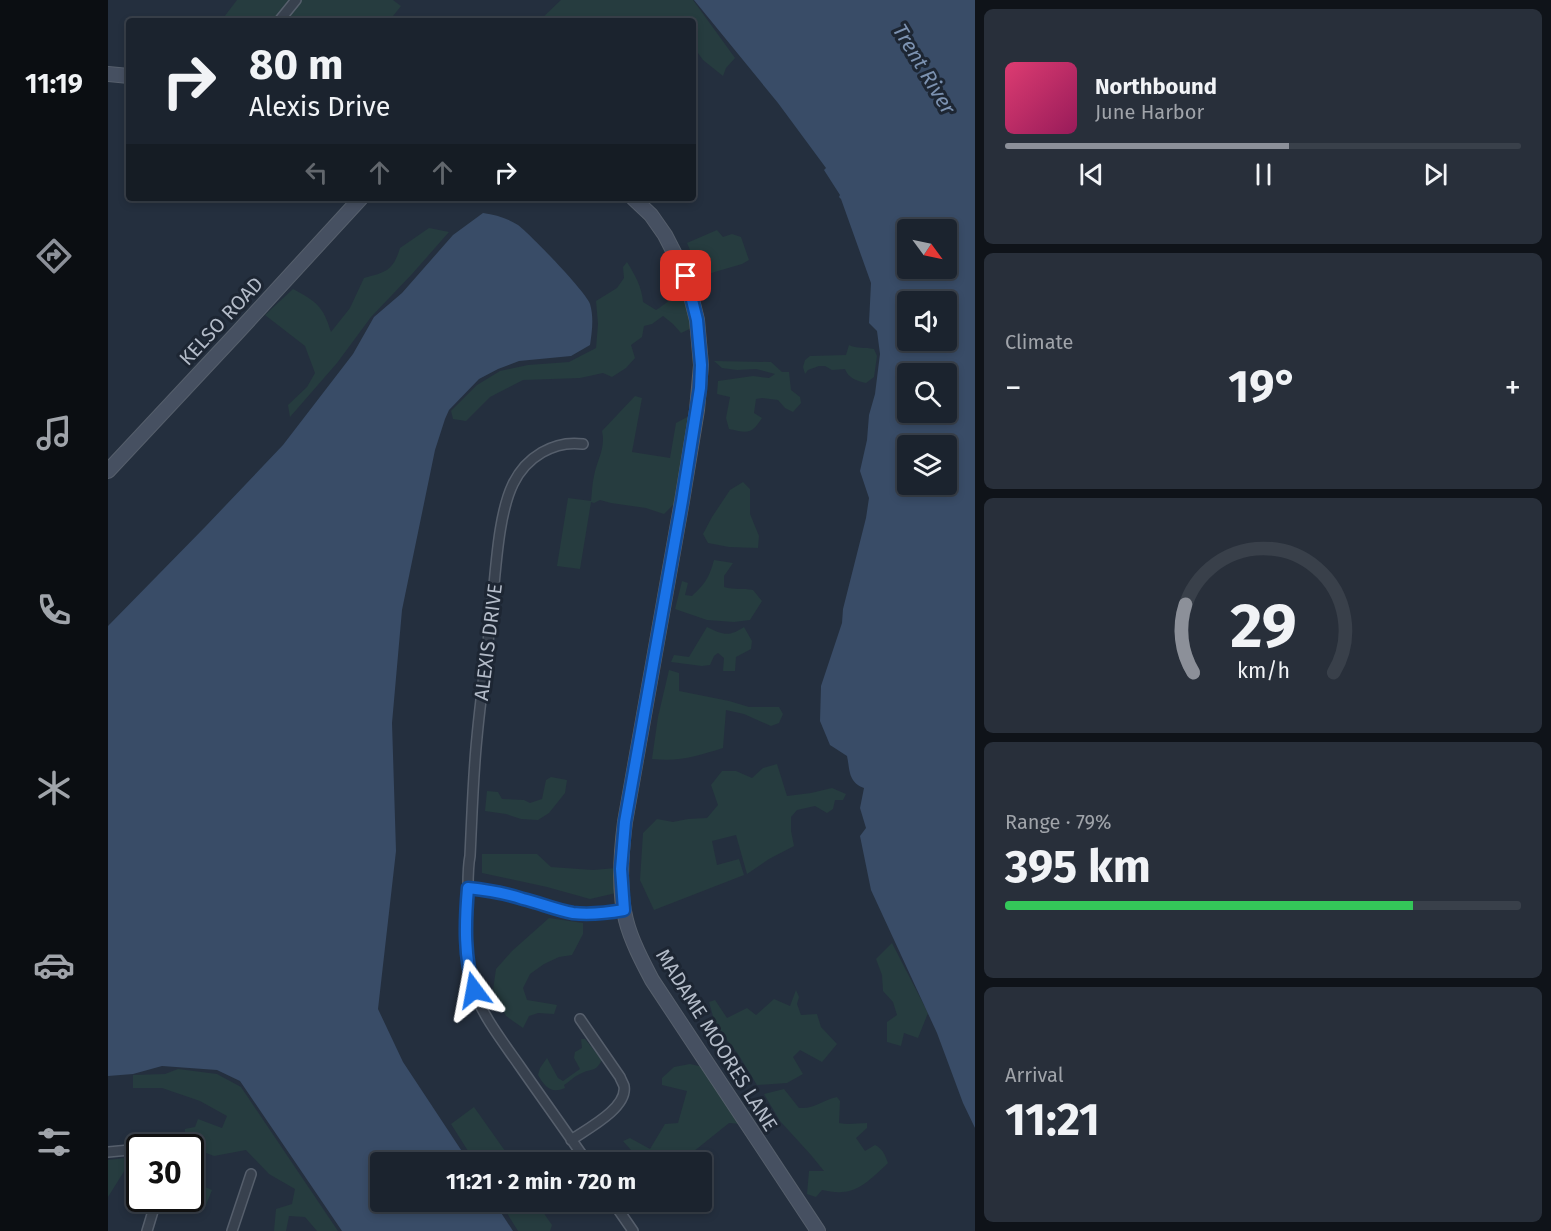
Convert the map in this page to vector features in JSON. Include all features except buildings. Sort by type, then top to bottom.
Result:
[{"type":"street","points":[[281,18],[296,0]]},
{"type":"street","points":[[108,74],[126,76]]},
{"type":"street","name":"KELSO ROAD","points":[[108,471],[359,201]]},
{"type":"street","name":"MADAME MOORES LANE","points":[[636,201],[651,215],[665,235],[686,276],[697,320],[701,365],[697,410],[682,501],[625,822],[621,869],[624,910],[642,960],[652,980],[818,1231]]},
{"type":"street","name":"ALEXIS DRIVE","points":[[580,1152],[486,1017],[470,977],[465,922],[477,739],[506,501],[516,478],[527,465],[547,449],[574,443],[583,444]]},
{"type":"street","points":[[468,888],[498,892],[574,913],[594,914],[624,910]]},
{"type":"street","points":[[571,1140],[615,1109],[622,1099],[624,1087],[620,1077],[580,1019]]},
{"type":"street","points":[[108,1152],[126,1150]]},
{"type":"street","points":[[232,1231],[251,1174]]},
{"type":"street","points":[[147,1231],[153,1212]]},
{"type":"street","points":[[621,1212],[633,1231]]},
{"type":"green space","points":[[237,0],[393,0],[401,6],[391,18],[223,18]]},
{"type":"green space","points":[[561,0],[693,0],[735,58],[726,68],[723,76],[703,60],[696,50],[696,18],[542,18]]},
{"type":"green space","points":[[429,228],[449,232],[371,317],[337,363],[290,417],[288,405],[307,387],[315,373],[305,346],[265,315],[293,289],[322,310],[331,332],[350,308],[364,278],[388,269],[395,262],[400,248]]},
{"type":"green space","points":[[717,230],[723,237],[732,234],[741,237],[749,260],[701,276],[687,243]]},
{"type":"green space","points":[[627,262],[640,286],[643,302],[656,310],[683,292],[688,298],[694,327],[681,333],[663,316],[652,324],[644,326],[642,337],[631,345],[635,358],[626,368],[612,377],[603,373],[580,378],[523,380],[490,397],[466,421],[453,419],[451,411],[477,385],[500,371],[528,365],[569,362],[596,348],[598,324],[596,301],[617,288],[624,278],[623,267]]},
{"type":"green space","points":[[849,345],[874,349],[877,356],[874,377],[866,383],[851,377],[845,369],[832,370],[825,366],[808,370],[805,374],[803,367],[805,360],[810,356],[846,355]]},
{"type":"green space","points":[[714,361],[771,362],[782,372],[789,372],[791,390],[800,397],[801,403],[793,412],[785,408],[778,400],[756,399],[754,413],[762,418],[755,427],[745,432],[729,429],[726,418],[730,397],[717,394],[718,381],[753,376],[769,378],[775,374],[756,369],[722,368]]},
{"type":"green space","points":[[635,396],[642,398],[632,452],[670,458],[676,423],[691,415],[678,500],[664,514],[646,508],[600,500],[591,502],[580,569],[557,566],[568,498],[591,501],[593,479],[602,448],[602,431]]},
{"type":"green space","points":[[743,482],[750,489],[750,514],[759,536],[758,548],[729,547],[708,543],[703,534],[712,517],[730,490]]},
{"type":"green space","points":[[714,560],[733,563],[724,576],[724,587],[753,590],[762,601],[750,620],[734,622],[707,620],[675,609],[682,581],[688,583],[685,595],[692,596],[706,580]]},
{"type":"green space","points":[[707,627],[726,634],[744,627],[752,641],[751,649],[736,657],[735,671],[723,671],[724,658],[718,653],[710,665],[671,662],[674,655],[689,657]]},
{"type":"green space","points":[[669,670],[679,673],[679,691],[749,707],[779,707],[783,714],[779,723],[771,726],[744,714],[726,710],[723,748],[680,759],[652,759],[658,717]]},
{"type":"green space","points":[[777,764],[787,796],[832,788],[846,794],[843,800],[835,800],[833,809],[827,813],[815,806],[797,810],[791,817],[794,846],[747,874],[736,835],[712,841],[717,865],[739,859],[744,875],[654,910],[640,880],[643,833],[657,819],[673,822],[707,818],[718,805],[711,785],[722,771],[736,771],[752,778],[763,768]]},
{"type":"green space","points":[[551,777],[567,780],[565,793],[549,813],[538,820],[521,819],[485,811],[487,791],[498,792],[502,799],[524,800],[530,803],[542,799],[546,780]]},
{"type":"green space","points":[[482,854],[537,854],[551,867],[593,870],[616,868],[616,893],[590,899],[482,873]]},
{"type":"green space","points":[[549,918],[583,923],[583,934],[572,955],[559,957],[530,974],[523,988],[527,1000],[557,1005],[554,1014],[538,1013],[529,1016],[523,1028],[506,1016],[493,990],[496,969],[512,951]]},
{"type":"green space","points":[[892,943],[928,1013],[918,1038],[904,1033],[901,1046],[887,1042],[887,1022],[897,1015],[893,1002],[883,991],[882,975],[876,959]]},
{"type":"green space","points":[[796,990],[801,1015],[817,1014],[821,1027],[837,1044],[822,1062],[800,1050],[793,1057],[803,1074],[787,1083],[757,1085],[714,1020],[709,1002],[715,1000],[727,1018],[747,1008],[756,1015],[774,999],[790,1006]]},
{"type":"green space","points":[[581,1039],[585,1039],[602,1060],[600,1064],[595,1069],[575,1077],[564,1085],[565,1088],[552,1090],[543,1083],[538,1075],[540,1068],[547,1058],[558,1078],[563,1081],[580,1069],[574,1058],[575,1052],[582,1048]]},
{"type":"green space","points":[[690,1064],[703,1067],[742,1124],[729,1123],[693,1152],[634,1152],[623,1141],[630,1138],[650,1149],[665,1124],[678,1123],[687,1091],[662,1085],[662,1078],[674,1067]]},
{"type":"green space","points":[[178,1069],[217,1074],[241,1087],[338,1231],[317,1231],[305,1217],[289,1216],[286,1231],[274,1231],[276,1209],[292,1204],[295,1189],[269,1174],[246,1150],[214,1156],[204,1152],[204,1134],[185,1134],[185,1129],[195,1127],[198,1119],[222,1128],[227,1116],[200,1101],[162,1088],[133,1088],[133,1075],[165,1074]]},
{"type":"green space","points":[[784,1089],[799,1108],[810,1107],[837,1097],[840,1101],[839,1123],[867,1123],[867,1128],[856,1138],[865,1151],[875,1145],[878,1147],[888,1163],[867,1182],[855,1189],[840,1192],[822,1190],[816,1197],[807,1194],[809,1171],[824,1171],[780,1121],[764,1094]]},
{"type":"green space","points":[[474,1107],[506,1152],[469,1152],[451,1124]]},
{"type":"green space","points":[[126,1158],[126,1168],[108,1197],[108,1160]]},
{"type":"green space","points":[[204,1187],[212,1190],[204,1210]]},
{"type":"green space","points":[[506,1212],[543,1212],[552,1225],[550,1231],[518,1231]]},
{"type":"water","name":"Trent River","points":[[694,0],[975,0],[975,1128],[963,1103],[937,1033],[871,890],[860,836],[866,828],[860,808],[864,788],[852,779],[847,756],[830,745],[820,721],[821,686],[842,623],[843,609],[866,518],[869,498],[860,471],[867,440],[869,415],[875,394],[880,354],[877,331],[869,323],[871,283],[840,195],[824,170],[826,168],[778,103]]},
{"type":"water","points":[[483,213],[510,220],[518,225],[569,276],[590,304],[591,335],[590,345],[571,356],[519,361],[479,379],[449,410],[435,450],[402,610],[392,723],[396,851],[378,1009],[403,1062],[462,1152],[370,1152],[370,1212],[501,1212],[513,1231],[342,1231],[240,1081],[217,1070],[162,1066],[133,1074],[108,1076],[108,626],[283,445],[353,354],[374,317],[402,293],[453,235]]},
{"type":"route","points":[[474,990],[466,950],[465,922],[468,888],[498,892],[574,913],[594,914],[624,910],[621,869],[625,822],[700,388],[700,343],[686,276]]}]
